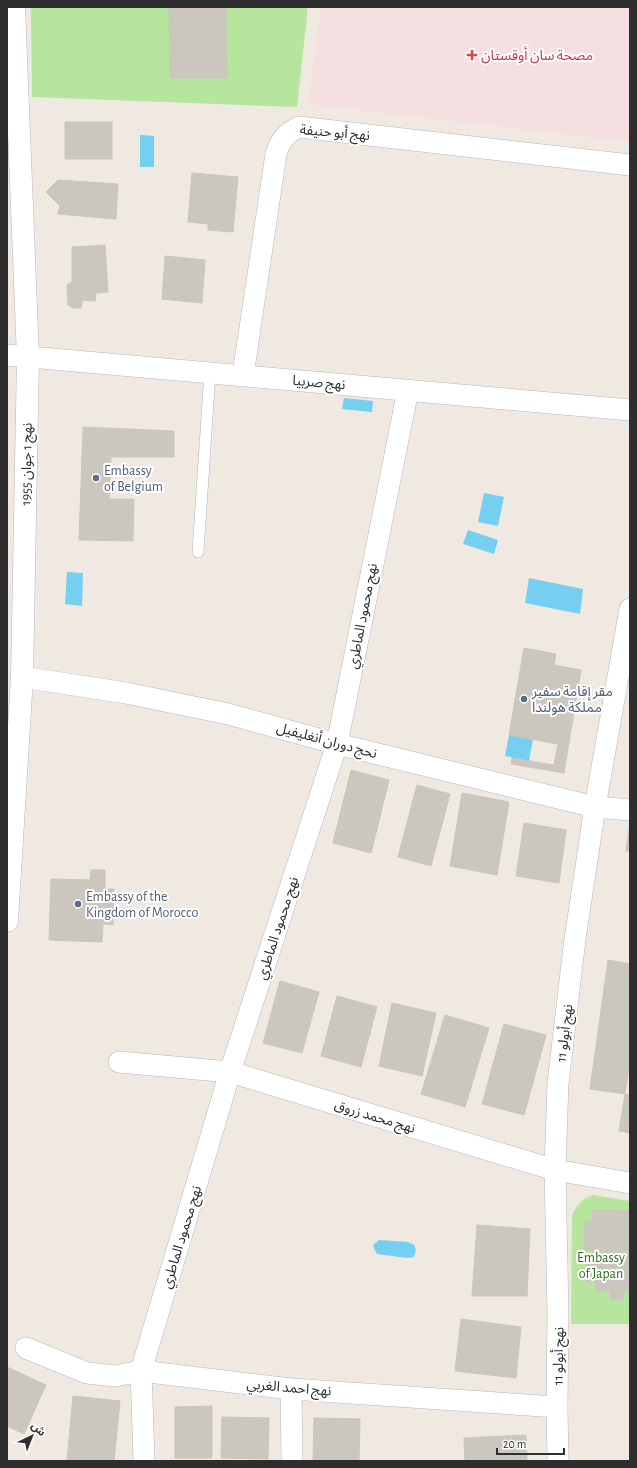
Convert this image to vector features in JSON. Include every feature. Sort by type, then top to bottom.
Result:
[{"type":"street","name":"نهج 1 جوان 1955","points":[[7,921],[22,677],[14,7]]},
{"type":"street","name":"نهج أبو حنيفة","points":[[243,375],[276,154],[280,142],[290,131],[299,127],[630,166]]},
{"type":"street","name":"نهج صربيا","points":[[17,356],[630,410]]},
{"type":"street","name":"نهج محمود الماطري","points":[[144,1461],[141,1371],[230,1072],[337,744],[408,390]]},
{"type":"street","name":"نهج أبولو 11","points":[[558,1461],[558,1314],[555,1170],[558,1083],[575,939],[595,807],[630,609]]},
{"type":"street","name":"نحج دوران أنغليفيل","points":[[22,677],[126,693],[221,713],[337,744],[595,807],[630,810]]},
{"type":"street","name":"نهج محمد زروق","points":[[119,1062],[230,1072],[555,1170],[630,1183]]},
{"type":"street","name":"نهج احمد الغربي","points":[[26,1348],[87,1373],[115,1376],[141,1371],[290,1389],[557,1407]]},
{"type":"street","points":[[290,1389],[292,1461]]},
{"type":"lane","points":[[198,552],[210,372]]},
{"type":"shaded area","name":"مصحة سان أوقستان","points":[[321,7],[630,7],[630,142],[308,104]]},
{"type":"green space","points":[[31,7],[308,7],[297,107],[32,97]]},
{"type":"green space","name":"Embassy of Japan","points":[[593,1195],[630,1201],[630,1324],[571,1324],[572,1216],[580,1203]]},
{"type":"water","points":[[140,135],[154,136],[154,167],[140,167]]},
{"type":"water","points":[[344,398],[373,401],[372,412],[342,409]]},
{"type":"water","points":[[484,493],[504,497],[498,526],[478,522]]},
{"type":"water","points":[[468,530],[498,540],[494,554],[463,544]]},
{"type":"water","points":[[67,572],[83,573],[82,606],[65,604]]},
{"type":"water","points":[[529,578],[583,589],[580,614],[525,603]]},
{"type":"water","points":[[509,735],[533,739],[529,761],[505,756]]},
{"type":"water","points":[[379,1240],[408,1242],[414,1245],[416,1250],[414,1257],[407,1258],[377,1254],[373,1245]]},
{"type":"building","points":[[169,7],[226,7],[227,78],[170,78]]},
{"type":"building","points":[[65,122],[112,122],[112,159],[65,159]]},
{"type":"building","points":[[192,173],[238,177],[233,232],[208,230],[208,224],[188,222]]},
{"type":"building","points":[[58,180],[118,184],[116,219],[58,214],[60,206],[46,192]]},
{"type":"building","points":[[105,245],[108,292],[96,293],[95,301],[83,300],[81,308],[73,308],[68,305],[67,285],[72,282],[72,247]]},
{"type":"building","points":[[165,256],[205,260],[202,303],[162,299]]},
{"type":"building","points":[[83,427],[174,431],[174,457],[111,457],[109,499],[134,499],[133,541],[79,540]]},
{"type":"building","points":[[524,648],[556,654],[554,665],[581,670],[564,773],[511,764],[512,758],[554,765],[558,744],[509,735]]},
{"type":"building","points":[[351,770],[389,780],[371,853],[333,843]]},
{"type":"building","points":[[417,785],[450,794],[431,866],[398,857]]},
{"type":"building","points":[[462,793],[509,802],[497,875],[450,866]]},
{"type":"building","points":[[524,823],[566,830],[559,883],[516,876]]},
{"type":"building","points":[[630,823],[630,851],[626,851]]},
{"type":"building","points":[[91,870],[105,870],[105,889],[114,889],[113,925],[103,924],[102,942],[49,940],[51,879],[90,880]]},
{"type":"building","points":[[608,960],[630,964],[630,1061],[625,1094],[590,1089]]},
{"type":"building","points":[[280,981],[319,992],[302,1053],[263,1043]]},
{"type":"building","points":[[337,996],[377,1007],[361,1067],[321,1056]]},
{"type":"building","points":[[392,1003],[436,1013],[422,1076],[379,1066]]},
{"type":"building","points":[[445,1015],[489,1028],[465,1107],[421,1094]]},
{"type":"building","points":[[504,1024],[546,1035],[524,1115],[482,1104]]},
{"type":"building","points":[[625,1094],[630,1095],[630,1133],[619,1131]]},
{"type":"building","points":[[592,1210],[630,1211],[630,1292],[623,1292],[623,1300],[610,1300],[611,1291],[595,1290],[596,1282],[586,1282],[587,1263],[593,1263],[593,1251],[584,1250],[585,1221],[592,1221]]},
{"type":"building","points":[[477,1225],[530,1229],[527,1296],[472,1296]]},
{"type":"building","points":[[461,1319],[521,1327],[516,1378],[455,1371]]},
{"type":"building","points":[[7,1367],[46,1385],[24,1434],[7,1426]]},
{"type":"building","points":[[73,1396],[120,1401],[114,1461],[67,1461]]},
{"type":"building","points":[[212,1406],[212,1458],[175,1458],[175,1407]]},
{"type":"building","points":[[222,1417],[269,1418],[268,1459],[221,1458]]},
{"type":"building","points":[[314,1418],[360,1419],[359,1461],[313,1461]]},
{"type":"building","points":[[526,1435],[527,1461],[465,1461],[464,1438]]},
{"type":"place","name":"مصحة سان أوقستان","points":[[472,55]]},
{"type":"place","name":"Embassy of Belgium","points":[[96,478]]},
{"type":"place","name":"مقر إقامة سفير مملكة هولندا","points":[[524,699]]},
{"type":"place","name":"Embassy of the Kingdom of Morocco","points":[[78,904]]}]
